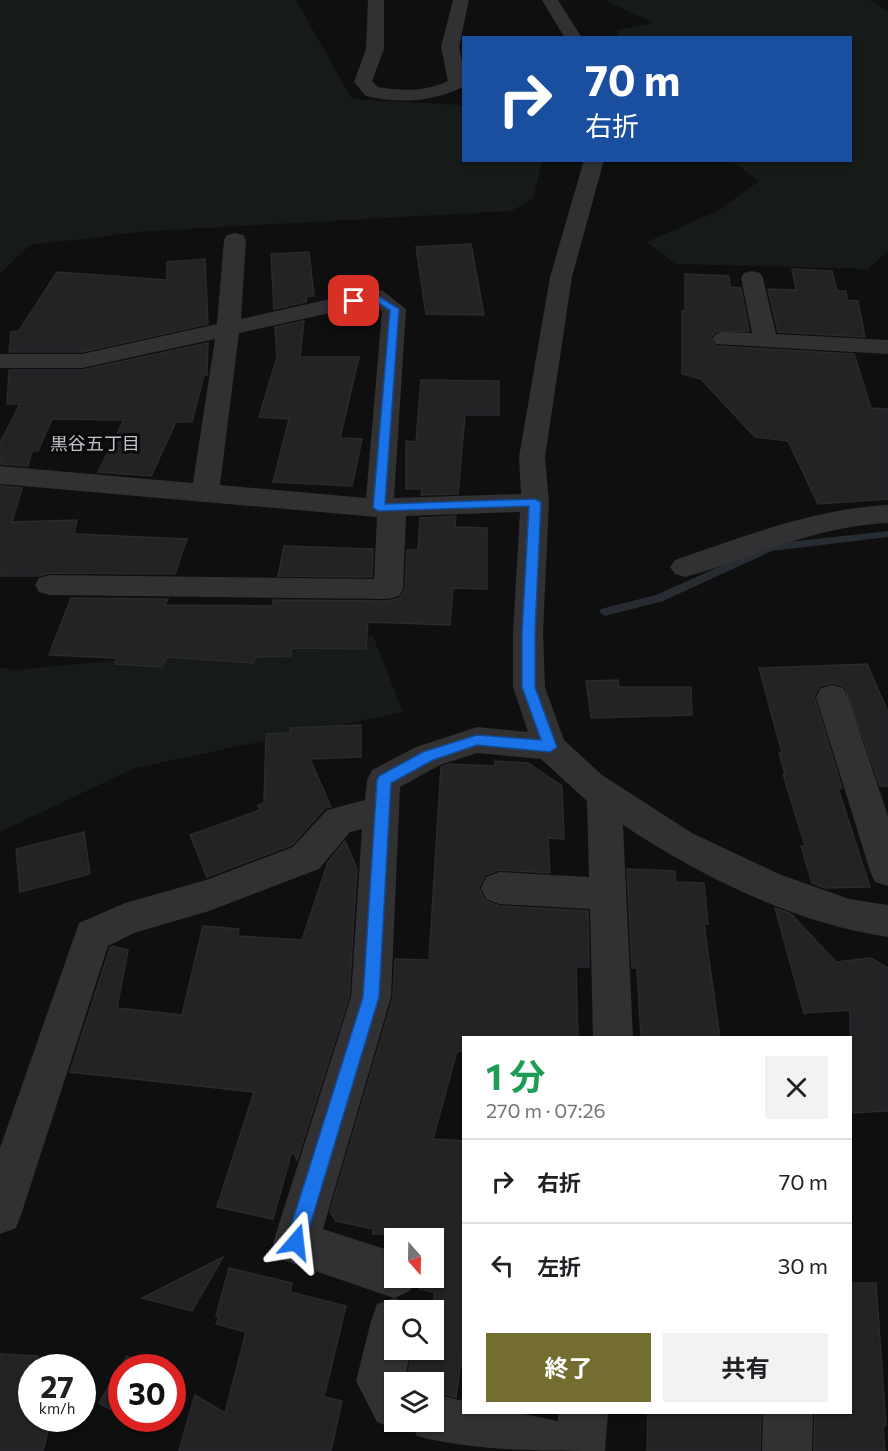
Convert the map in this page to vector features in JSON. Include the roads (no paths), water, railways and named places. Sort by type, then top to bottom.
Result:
[{"type":"street","points":[[376,0],[375,49],[363,82],[372,92],[397,96],[427,96],[457,83],[450,47],[461,0]]},
{"type":"street","points":[[550,0],[573,36]]},
{"type":"street","points":[[593,162],[561,277],[532,457],[535,502],[528,632],[529,687],[550,747],[590,785],[679,843],[766,885],[849,915],[888,921]]},
{"type":"street","points":[[205,493],[228,329],[235,240]]},
{"type":"street","points":[[752,278],[766,341]]},
{"type":"street","points":[[0,362],[82,361],[375,296],[394,309],[385,508],[388,589],[50,585]]},
{"type":"street","points":[[724,339],[888,347]]},
{"type":"street","points":[[0,475],[385,508],[535,502]]},
{"type":"street","points":[[685,567],[818,522],[867,514],[888,514]]},
{"type":"street","points":[[831,697],[888,871]]},
{"type":"street","points":[[384,1272],[296,1242],[371,997],[384,780],[428,756],[477,740],[550,747]]},
{"type":"street","points":[[604,794],[612,1036]]},
{"type":"street","points":[[0,1212],[92,935],[125,919],[209,895],[306,858],[339,820],[381,810]]},
{"type":"street","points":[[499,888],[607,894]]},
{"type":"street","points":[[384,1388],[380,1381],[385,1360]]},
{"type":"street","points":[[787,1451],[788,1414]]},
{"type":"street","points":[[444,1420],[581,1438]]},
{"type":"waterway","points":[[605,612],[659,598],[770,548],[888,534]]},
{"type":"district","name":"黒谷五丁目","points":[[95,444]]}]
